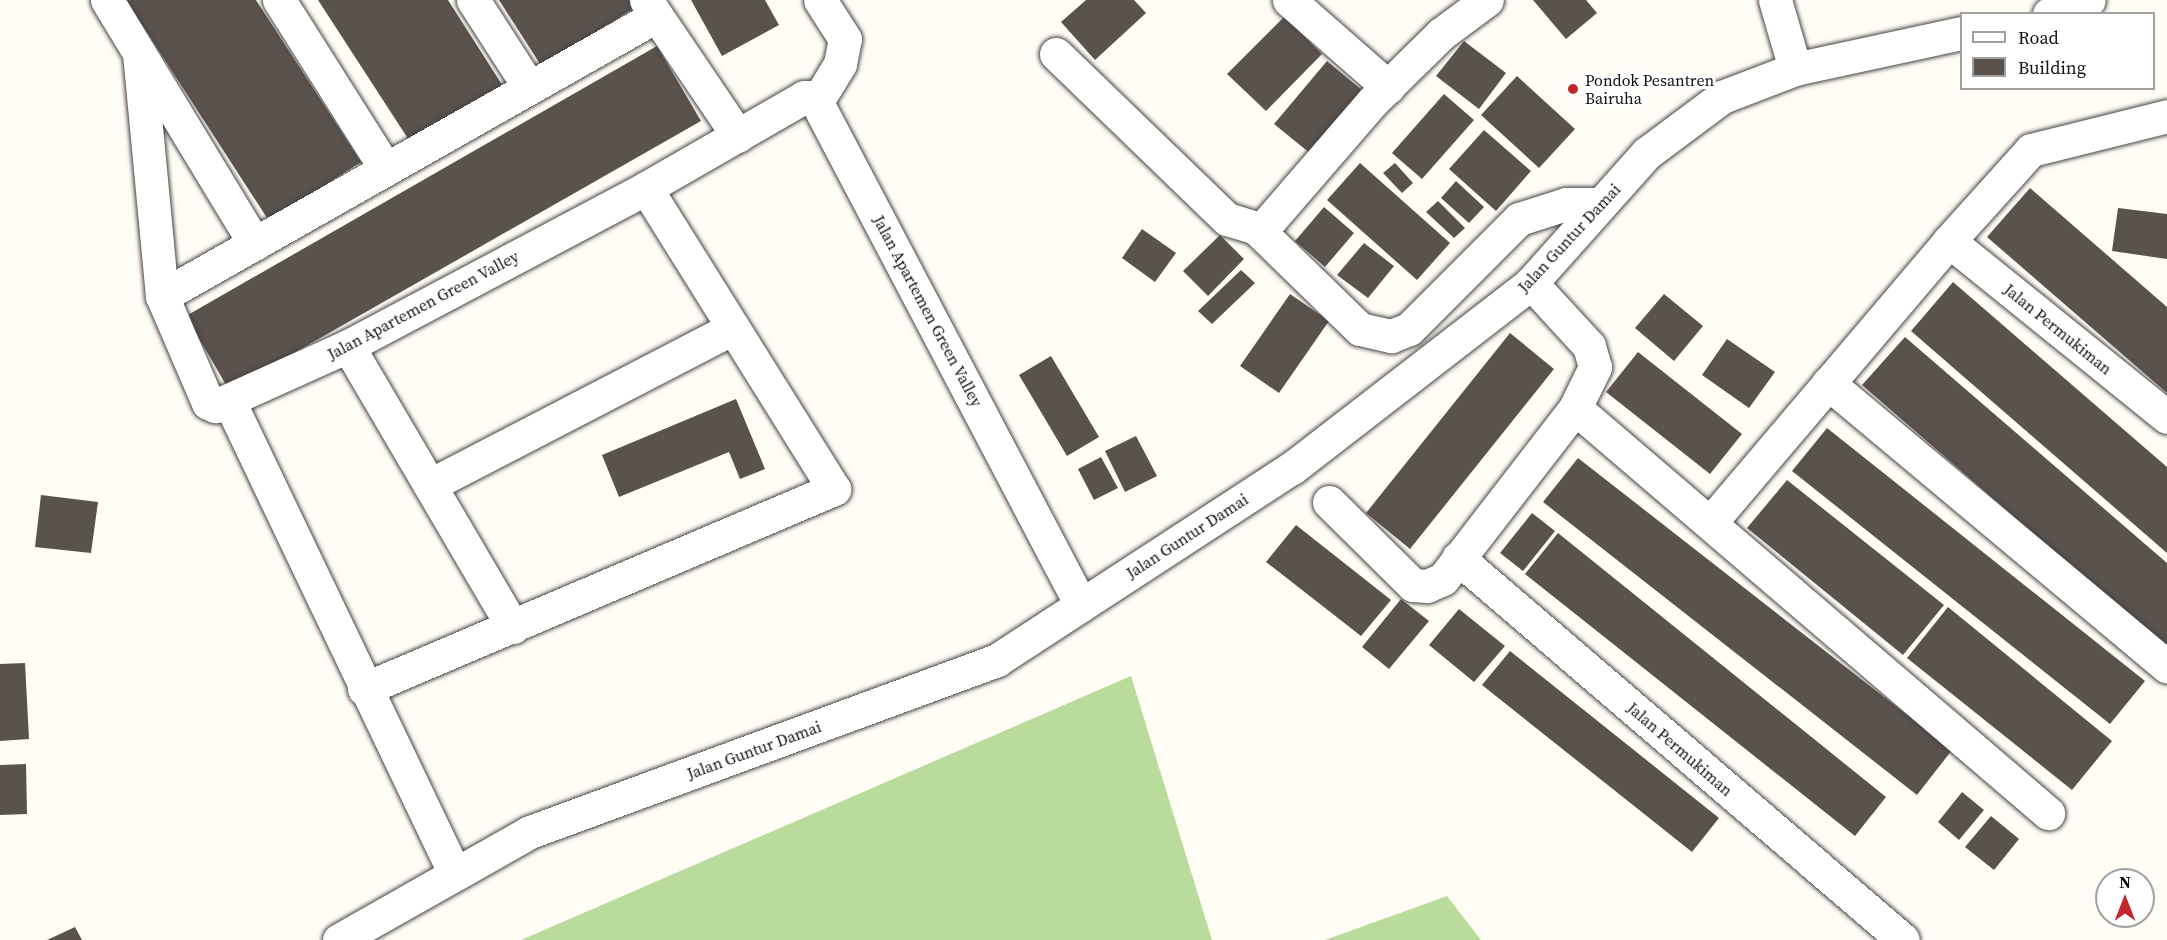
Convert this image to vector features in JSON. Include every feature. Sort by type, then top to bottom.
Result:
[{"type":"street","points":[[107,0],[255,244]]},
{"type":"street","points":[[279,0],[386,169]]},
{"type":"street","points":[[473,0],[529,87]]},
{"type":"street","points":[[818,100],[840,64],[845,39],[820,0]]},
{"type":"street","points":[[1289,0],[1388,87]]},
{"type":"street","points":[[1256,228],[1265,226],[1388,87],[1441,34],[1487,0]]},
{"type":"street","points":[[1775,0],[1795,69]]},
{"type":"street","points":[[2055,12],[2089,0]]},
{"type":"street","points":[[162,296],[529,87],[651,8],[738,136]]},
{"type":"street","name":"Jalan Guntur Damai","points":[[339,940],[530,832],[997,660],[1292,468],[1531,283],[1647,153],[1722,97],[1795,69],[1960,33]]},
{"type":"street","points":[[139,53],[162,296],[208,403],[230,403],[364,689],[455,874]]},
{"type":"street","points":[[1056,54],[1227,219],[1256,228],[1360,329],[1390,336],[1409,329],[1519,219],[1566,204],[1601,204]]},
{"type":"street","name":"Jalan Apartemen Green Valley","points":[[230,403],[348,346],[646,188],[804,97],[818,100],[1081,605]]},
{"type":"street","points":[[1710,523],[1949,241],[2031,150],[2167,116]]},
{"type":"street","points":[[364,689],[834,489],[646,188]]},
{"type":"street","name":"Jalan Permukiman","points":[[1949,241],[2167,417]]},
{"type":"street","points":[[1329,502],[1413,585],[1427,586],[1443,579],[1575,408],[1595,367],[1589,346],[1531,283]]},
{"type":"street","points":[[430,485],[733,328]]},
{"type":"street","points":[[348,346],[513,627]]},
{"type":"street","points":[[1828,383],[2167,666]]},
{"type":"street","points":[[1575,408],[2048,813]]},
{"type":"street","name":"Jalan Permukiman","points":[[1458,558],[1903,940]]},
{"type":"green space","points":[[1131,676],[1212,940],[521,940]]},
{"type":"green space","points":[[1447,896],[1481,940],[1325,940]]},
{"type":"building","points":[[126,0],[256,0],[361,162],[269,221]]},
{"type":"building","points":[[318,0],[448,0],[508,94],[416,151]]},
{"type":"building","points":[[499,0],[629,0],[634,8],[542,67]]},
{"type":"building","points":[[691,0],[765,0],[779,25],[722,56]]},
{"type":"building","points":[[1086,0],[1134,0],[1146,13],[1095,60],[1061,22]]},
{"type":"building","points":[[1533,0],[1586,0],[1597,13],[1566,39]]},
{"type":"building","points":[[1284,17],[1322,54],[1266,111],[1227,74]]},
{"type":"building","points":[[1464,41],[1506,73],[1479,109],[1436,76]]},
{"type":"building","points":[[657,46],[701,121],[229,390],[186,316]]},
{"type":"building","points":[[1327,61],[1363,91],[1311,154],[1274,124]]},
{"type":"building","points":[[1517,76],[1575,129],[1539,168],[1481,115]]},
{"type":"building","points":[[1444,94],[1474,120],[1422,179],[1392,153]]},
{"type":"building","points":[[1484,130],[1531,171],[1496,211],[1449,169]]},
{"type":"building","points":[[1360,163],[1450,243],[1417,280],[1327,200]]},
{"type":"building","points":[[1395,163],[1413,183],[1402,193],[1383,173]]},
{"type":"building","points":[[1456,181],[1484,207],[1469,223],[1441,198]]},
{"type":"building","points":[[2030,188],[2167,307],[2167,393],[1987,237]]},
{"type":"building","points":[[1438,201],[1465,228],[1454,238],[1426,212]]},
{"type":"building","points":[[1324,207],[1354,233],[1325,267],[1295,241]]},
{"type":"building","points":[[2118,208],[2167,214],[2167,259],[2112,251]]},
{"type":"building","points":[[1142,229],[1176,253],[1155,282],[1122,258]]},
{"type":"building","points":[[1220,235],[1244,259],[1208,296],[1183,271]]},
{"type":"building","points":[[1364,243],[1394,266],[1368,298],[1337,275]]},
{"type":"building","points":[[1241,270],[1255,283],[1212,324],[1198,311]]},
{"type":"building","points":[[1953,282],[2167,467],[2167,553],[1911,331]]},
{"type":"building","points":[[1290,294],[1329,321],[1279,393],[1240,366]]},
{"type":"building","points":[[1664,294],[1703,326],[1674,361],[1635,328]]},
{"type":"building","points":[[1510,333],[1554,369],[1410,549],[1366,513]]},
{"type":"building","points":[[1905,337],[2167,563],[2167,649],[1862,385]]},
{"type":"building","points":[[1727,339],[1775,372],[1749,408],[1702,375]]},
{"type":"building","points":[[1638,352],[1742,434],[1710,474],[1606,392]]},
{"type":"building","points":[[1051,356],[1099,437],[1067,456],[1019,375]]},
{"type":"building","points":[[736,399],[765,469],[740,479],[729,452],[619,497],[602,455]]},
{"type":"building","points":[[1827,428],[2145,681],[2110,724],[1792,471]]},
{"type":"building","points":[[1136,436],[1157,476],[1125,492],[1105,451]]},
{"type":"building","points":[[1101,457],[1118,488],[1094,500],[1078,469]]},
{"type":"building","points":[[1578,458],[1952,750],[1917,795],[1543,502]]},
{"type":"building","points":[[1787,480],[1944,605],[1903,655],[1747,528]]},
{"type":"building","points":[[41,495],[98,502],[91,553],[35,547]]},
{"type":"building","points":[[1532,513],[1555,531],[1523,571],[1500,553]]},
{"type":"building","points":[[1296,525],[1391,600],[1361,636],[1266,562]]},
{"type":"building","points":[[1558,533],[1886,797],[1855,836],[1525,574]]},
{"type":"building","points":[[1401,599],[1429,621],[1389,669],[1362,647]]},
{"type":"building","points":[[1948,607],[2112,741],[2072,790],[1907,658]]},
{"type":"building","points":[[1459,609],[1505,646],[1474,682],[1429,645]]},
{"type":"building","points":[[1510,651],[1719,818],[1692,852],[1482,685]]},
{"type":"building","points":[[25,663],[29,739],[0,741],[0,664]]},
{"type":"building","points":[[26,764],[27,814],[0,815],[0,765]]},
{"type":"building","points":[[1962,792],[1984,810],[1959,840],[1938,822]]},
{"type":"building","points":[[1991,816],[2019,839],[1994,870],[1965,847]]},
{"type":"building","points":[[75,927],[82,940],[47,940]]},
{"type":"place","name":"Pondok Pesantren Bairuha","points":[[1573,89]]}]
